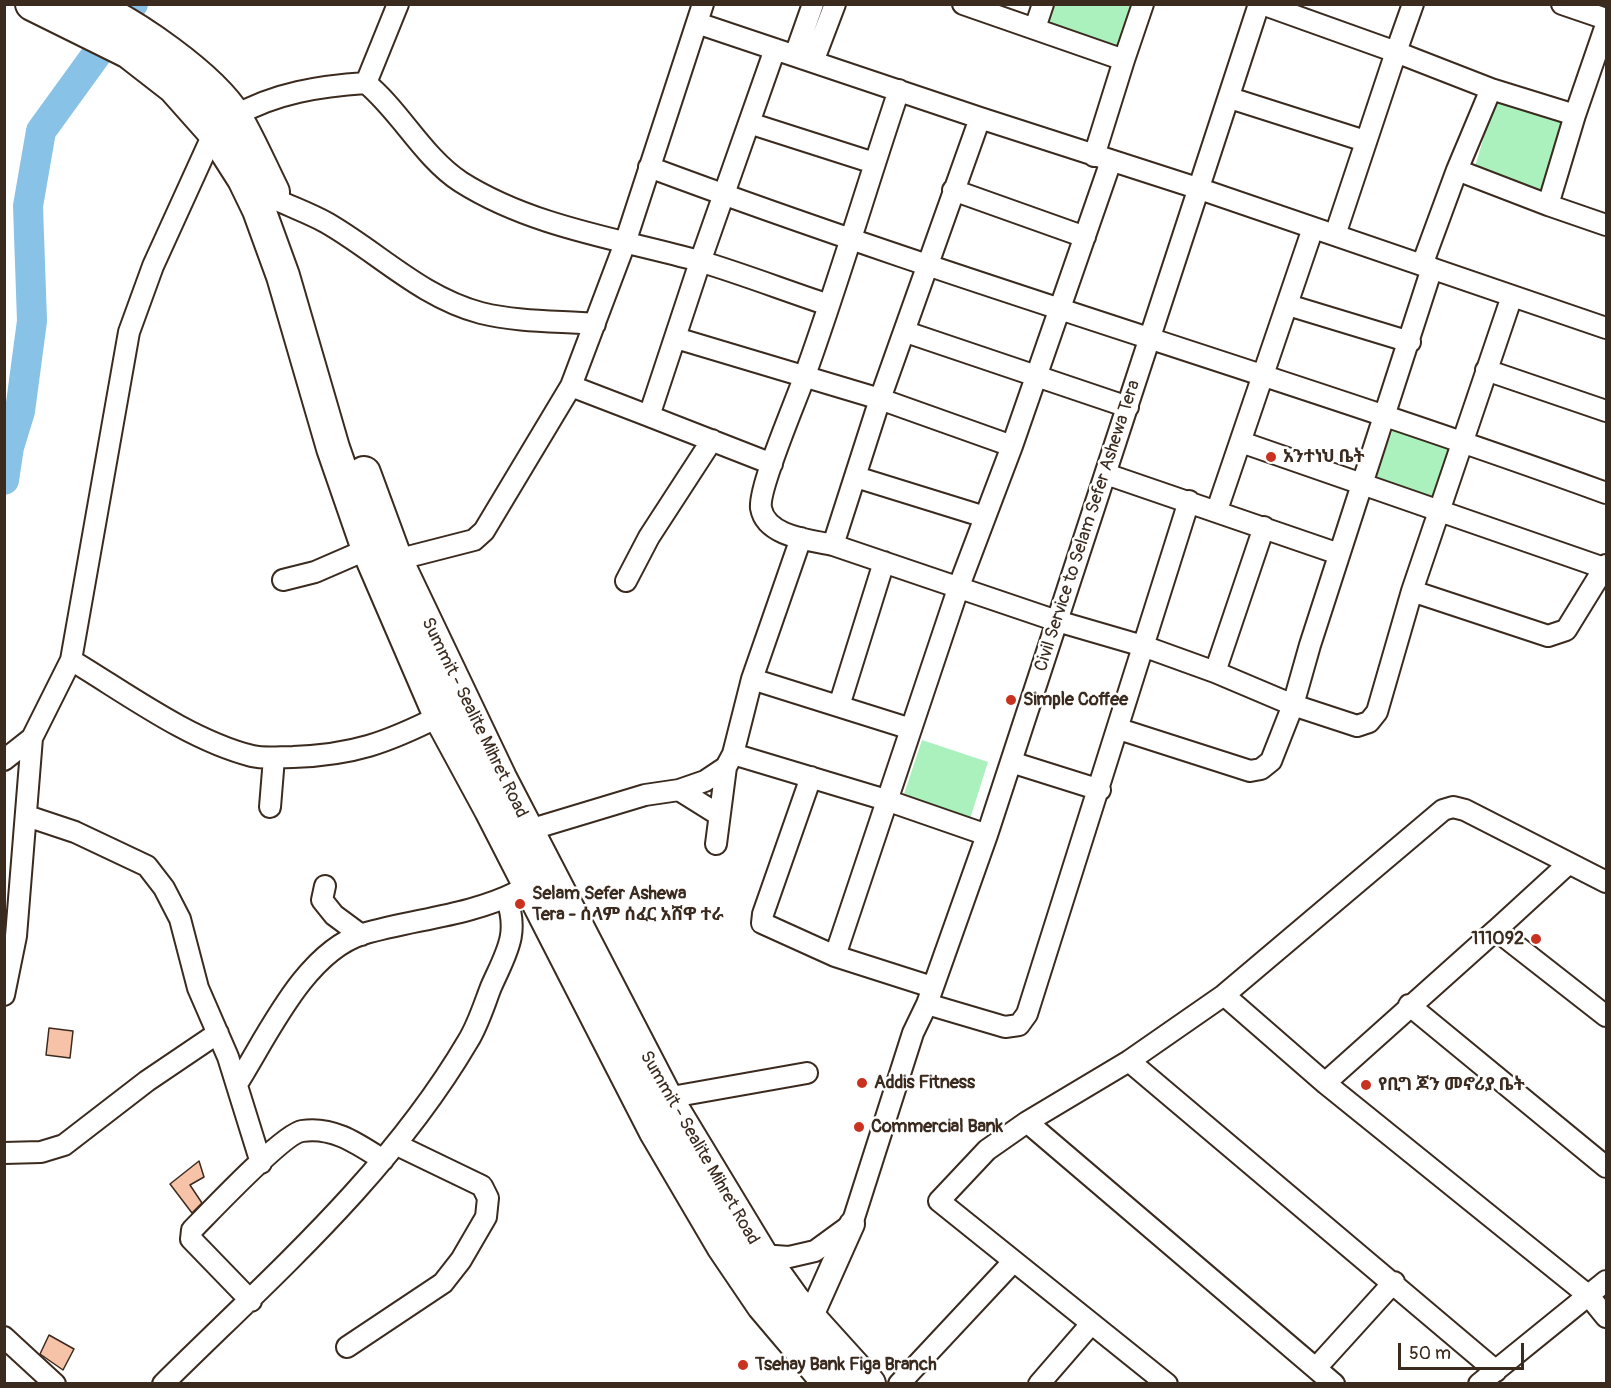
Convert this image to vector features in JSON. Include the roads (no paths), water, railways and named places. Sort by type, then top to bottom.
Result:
[{"type":"main road","name":"Summit - Sealite Mihret Road","points":[[32,4],[87,13],[134,42],[184,64],[277,200],[303,271],[354,446],[382,554],[490,784],[529,830],[666,1098],[761,1255],[794,1301],[869,1383]]},
{"type":"main road","points":[[224,124],[283,276],[333,448],[382,554],[440,716],[490,784],[517,892],[723,1246],[763,1305],[830,1383]]},
{"type":"street","points":[[366,83],[398,4]]},
{"type":"street","points":[[804,58],[813,4]]},
{"type":"street","points":[[804,58],[834,4]]},
{"type":"street","points":[[963,4],[1124,60]]},
{"type":"street","points":[[1035,28],[1043,4]]},
{"type":"street","points":[[836,956],[959,586],[1012,447],[1085,237],[1124,60],[1143,4]]},
{"type":"street","points":[[1261,4],[1491,89],[1575,115]]},
{"type":"street","name":"Civil Service to Selam Sefer Ashewa Tera","points":[[852,1224],[913,1032],[929,995],[987,835],[1149,337],[1261,4]]},
{"type":"street","points":[[1335,235],[1413,4]]},
{"type":"street","points":[[1562,4],[1606,19]]},
{"type":"street","points":[[283,580],[382,554],[474,540],[484,531],[571,386],[625,243],[700,14],[775,49],[1200,189],[1606,328]]},
{"type":"street","points":[[1548,205],[1575,115],[1606,25]]},
{"type":"street","points":[[649,416],[700,261],[775,49]]},
{"type":"street","points":[[4,995],[16,936],[32,738],[71,660],[114,405],[129,332],[153,266],[224,124],[259,102],[334,85],[366,83],[382,97],[428,150],[459,180],[495,201],[625,243],[700,261],[829,305]]},
{"type":"street","points":[[1119,729],[1250,771],[1261,769],[1271,761],[1293,705],[1339,554],[1410,342],[1427,266],[1457,170],[1491,89]]},
{"type":"street","points":[[899,90],[829,305],[772,464],[761,507],[766,522],[776,529],[801,538],[833,545],[1057,621],[1143,646],[1215,672],[1293,705],[1357,726],[1369,722],[1377,712],[1412,591],[1512,296]]},
{"type":"street","points":[[1230,98],[1365,141]]},
{"type":"street","points":[[833,545],[880,399],[906,332],[953,190],[980,118]]},
{"type":"street","points":[[749,123],[874,163]]},
{"type":"street","points":[[649,167],[850,240],[1149,337],[1263,377],[1462,440],[1606,493]]},
{"type":"street","points":[[1457,170],[1606,225]]},
{"type":"street","points":[[953,190],[1085,237]]},
{"type":"street","points":[[277,200],[327,224],[414,284],[455,303],[481,313],[511,318],[596,324]]},
{"type":"street","points":[[1216,510],[1313,228]]},
{"type":"street","points":[[1288,305],[1410,342]]},
{"type":"street","points":[[906,332],[1128,407]]},
{"type":"street","points":[[676,338],[880,399],[1012,447]]},
{"type":"street","points":[[1486,370],[1606,411]]},
{"type":"street","points":[[571,386],[772,464]]},
{"type":"street","points":[[626,581],[649,537],[712,440]]},
{"type":"street","points":[[1241,442],[1363,486],[1605,567],[1566,630],[1558,635],[1548,636],[1412,591]]},
{"type":"street","points":[[1106,474],[1339,554]]},
{"type":"street","points":[[856,477],[986,517]]},
{"type":"street","points":[[811,777],[763,914],[762,923],[1005,1027],[1019,1025],[1027,1014],[1100,790],[1189,501]]},
{"type":"street","points":[[1215,672],[1264,527]]},
{"type":"street","points":[[716,844],[719,815],[730,760],[752,679],[801,538]]},
{"type":"street","points":[[839,706],[884,562]]},
{"type":"street","points":[[71,660],[197,735],[254,757],[323,756],[362,750],[396,738],[440,716]]},
{"type":"street","points":[[752,679],[911,729]]},
{"type":"street","points":[[4,760],[32,738]]},
{"type":"street","points":[[270,807],[274,758]]},
{"type":"street","points":[[730,760],[811,777],[987,835]]},
{"type":"street","points":[[529,830],[645,795],[680,790],[705,781],[730,760]]},
{"type":"street","points":[[1011,762],[1100,790]]},
{"type":"street","points":[[680,790],[719,815]]},
{"type":"street","points":[[1155,1380],[1091,1324],[939,1201],[987,1150],[1027,1122],[1129,1061],[1224,995],[1443,810],[1452,807],[1465,810],[1606,882]]},
{"type":"street","points":[[27,816],[75,832],[147,866],[165,888],[180,919],[198,988],[237,1084],[261,1163]]},
{"type":"street","points":[[1325,1083],[1568,864]]},
{"type":"street","points":[[325,886],[322,900],[334,915],[361,934]]},
{"type":"street","points":[[163,1383],[251,1301],[390,1153],[469,1040],[514,934],[513,914],[517,892],[427,921],[361,934],[335,950],[310,969],[292,992],[237,1084]]},
{"type":"street","points":[[1496,930],[1606,1017]]},
{"type":"street","points":[[1224,995],[1325,1083],[1589,1296],[1606,1317]]},
{"type":"street","points":[[1409,1005],[1603,1157]]},
{"type":"street","points":[[4,1153],[41,1152],[64,1145],[147,1081],[218,1033]]},
{"type":"street","points":[[1129,1061],[1394,1282],[1496,1371]]},
{"type":"street","points":[[666,1098],[807,1073]]},
{"type":"street","points":[[1027,1122],[1334,1383]]},
{"type":"street","points":[[251,1301],[191,1239],[192,1230],[281,1143],[300,1131],[324,1131],[346,1137],[482,1186],[488,1198],[486,1217],[461,1260],[443,1283],[426,1297],[347,1347]]},
{"type":"street","points":[[761,1255],[789,1257],[815,1251],[852,1224]]},
{"type":"street","points":[[810,1318],[852,1224]]},
{"type":"street","points":[[899,1383],[1012,1262]]},
{"type":"street","points":[[1479,1383],[1606,1281]]},
{"type":"street","points":[[1316,1368],[1394,1282]]},
{"type":"street","points":[[1039,1383],[1091,1324]]},
{"type":"street","points":[[4,1337],[55,1383]]},
{"type":"waterway","points":[[4,480],[9,447],[20,411],[32,321],[28,206],[41,131],[133,4]]},
{"type":"place","name":"አንተነህ ቤት","points":[[1271,457]]},
{"type":"place","name":"Simple Coffee","points":[[1011,700]]},
{"type":"place","name":"Selam Sefer Ashewa Tera - ሰላም ሰፈር አሸዋ ተራ","points":[[520,904]]},
{"type":"place","name":"111092","points":[[1536,939]]},
{"type":"place","name":"Addis Fitness","points":[[862,1083]]},
{"type":"place","name":"የቢግ ጆን መኖሪያ ቤት","points":[[1366,1085]]},
{"type":"place","name":"Commercial Bank","points":[[859,1127]]},
{"type":"place","name":"Tsehay Bank Figa Branch","points":[[743,1365]]}]
